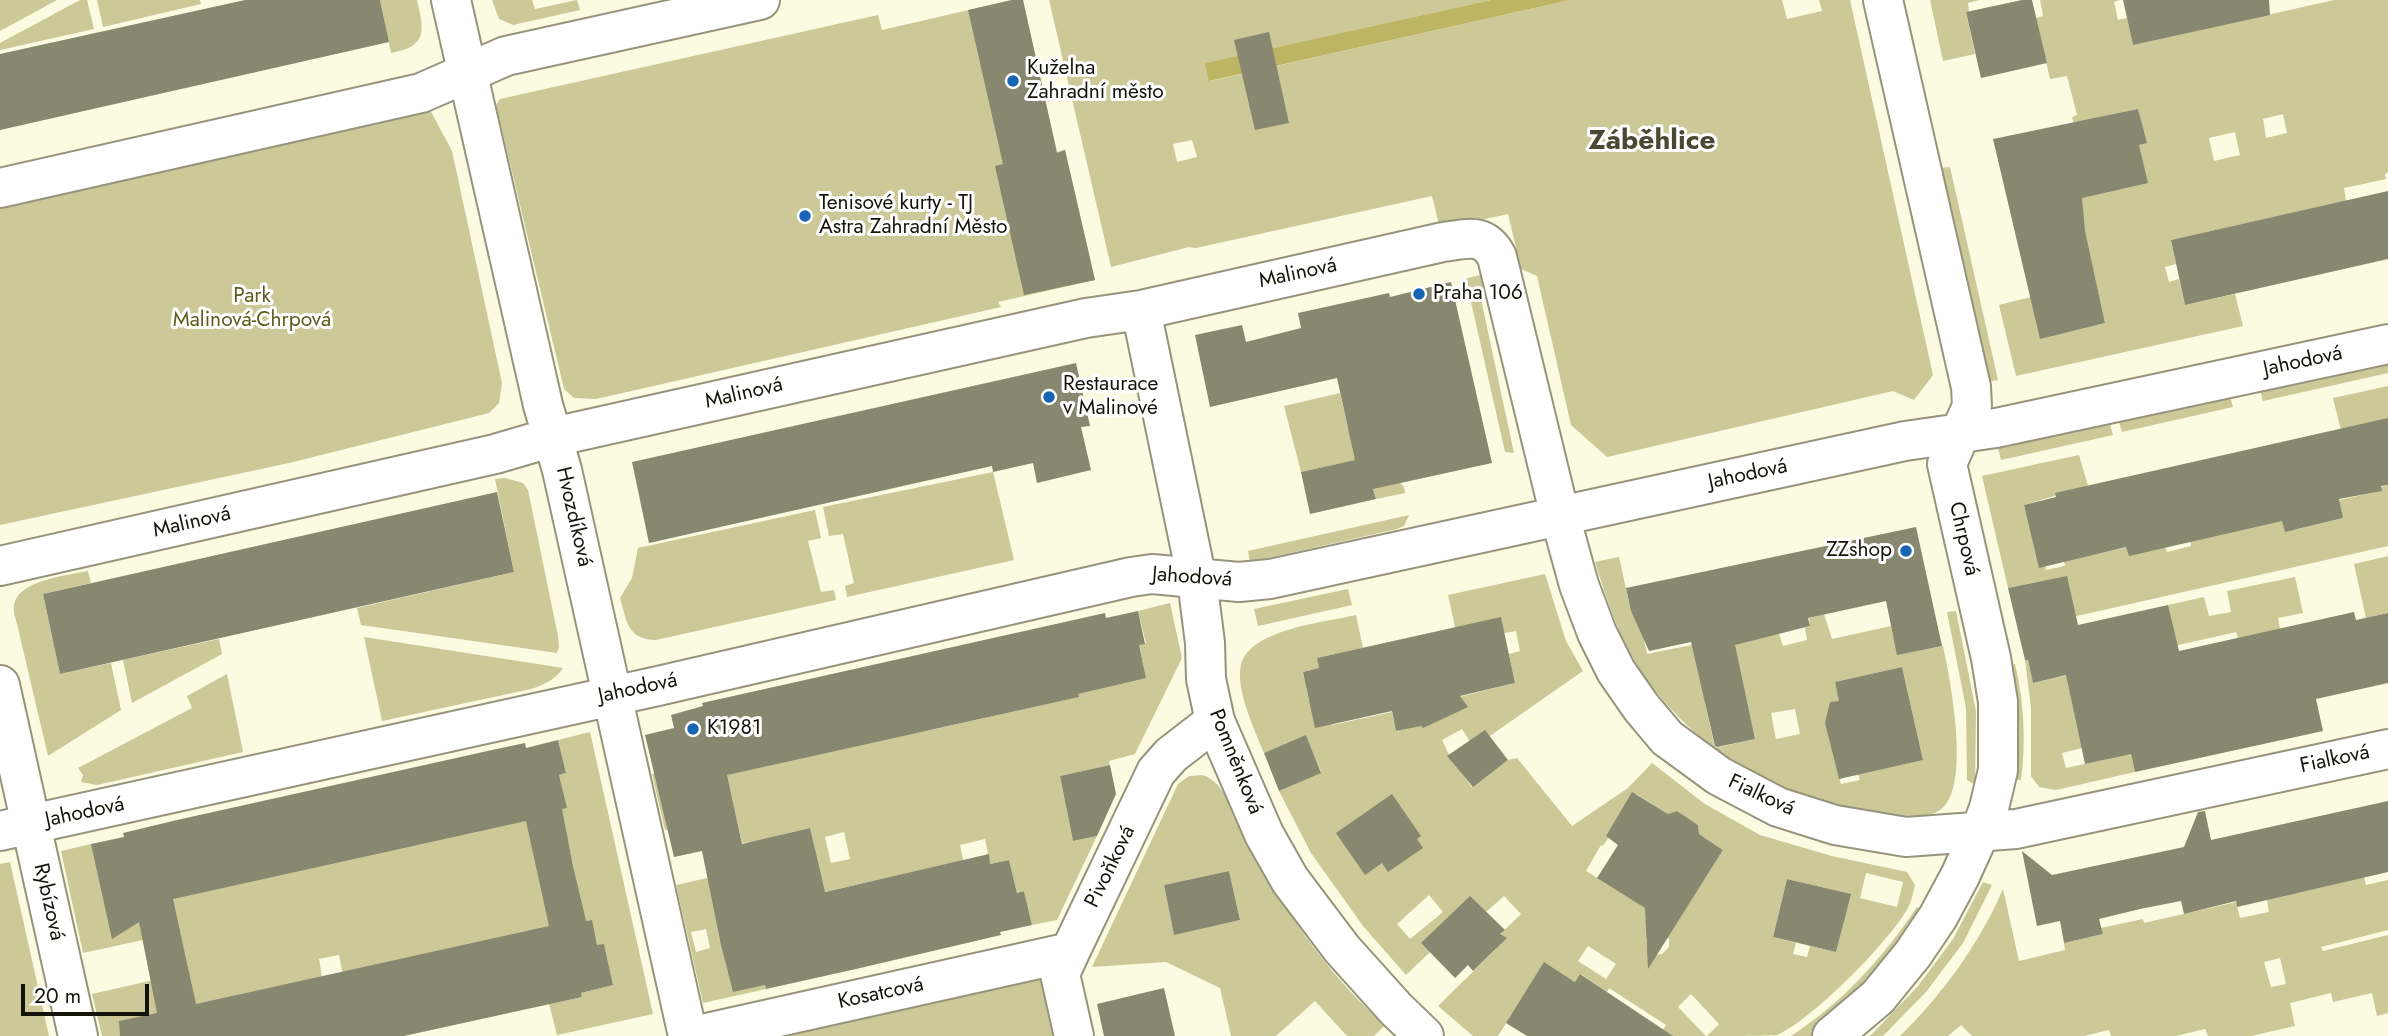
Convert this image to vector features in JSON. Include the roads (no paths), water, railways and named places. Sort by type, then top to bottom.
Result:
[{"type":"street","name":"Hvozdíková","points":[[451,0],[542,405],[568,495],[690,1036]]},
{"type":"street","points":[[0,188],[421,93],[518,53],[760,0]]},
{"type":"street","name":"Chrpová","points":[[1832,1036],[1878,997],[1913,954],[1949,896],[1980,832],[1998,770],[1998,702],[1947,464],[1972,406],[1971,387],[1883,0]]},
{"type":"street","name":"Malinová","points":[[0,566],[495,454],[553,437],[1086,318],[1141,310],[1443,242],[1477,238],[1490,244]]},
{"type":"street","name":"Fialková","points":[[1490,244],[1502,276],[1560,516],[1579,585],[1597,633],[1616,671],[1667,738],[1719,776],[1778,807],[1835,825],[1906,837],[2017,829],[2388,749]]},
{"type":"street","name":"Pomněnková","points":[[1141,310],[1197,580],[1205,643],[1206,679],[1214,721],[1264,834],[1290,880],[1342,949],[1424,1036]]},
{"type":"street","name":"Jahodová","points":[[15,828],[1131,577],[1152,574],[1239,582],[1270,579],[1905,441],[1959,434],[2388,344]]},
{"type":"street","name":"Rybízová","points":[[0,685],[15,828],[78,1036]]},
{"type":"street","name":"Pivoňková","points":[[1074,1036],[1060,974],[1156,772],[1171,755],[1214,721]]},
{"type":"street","name":"Kosatcová","points":[[690,1036],[1070,952]]},
{"type":"place","name":"Kuželna Zahradní město","points":[[1013,81]]},
{"type":"place","name":"Tenisové kurty - TJ Astra Zahradní Město","points":[[805,216]]},
{"type":"place","name":"Praha 106","points":[[1419,294]]},
{"type":"place","name":"Restaurace v Malinové","points":[[1049,397]]},
{"type":"place","name":"ZZshop","points":[[1906,551]]},
{"type":"place","name":"K1981","points":[[693,729]]},
{"type":"district","name":"Záběhlice","points":[[1652,142]]},
{"type":"park label","name":"Park Malinová-Chrpová","points":[[252,309]]}]
